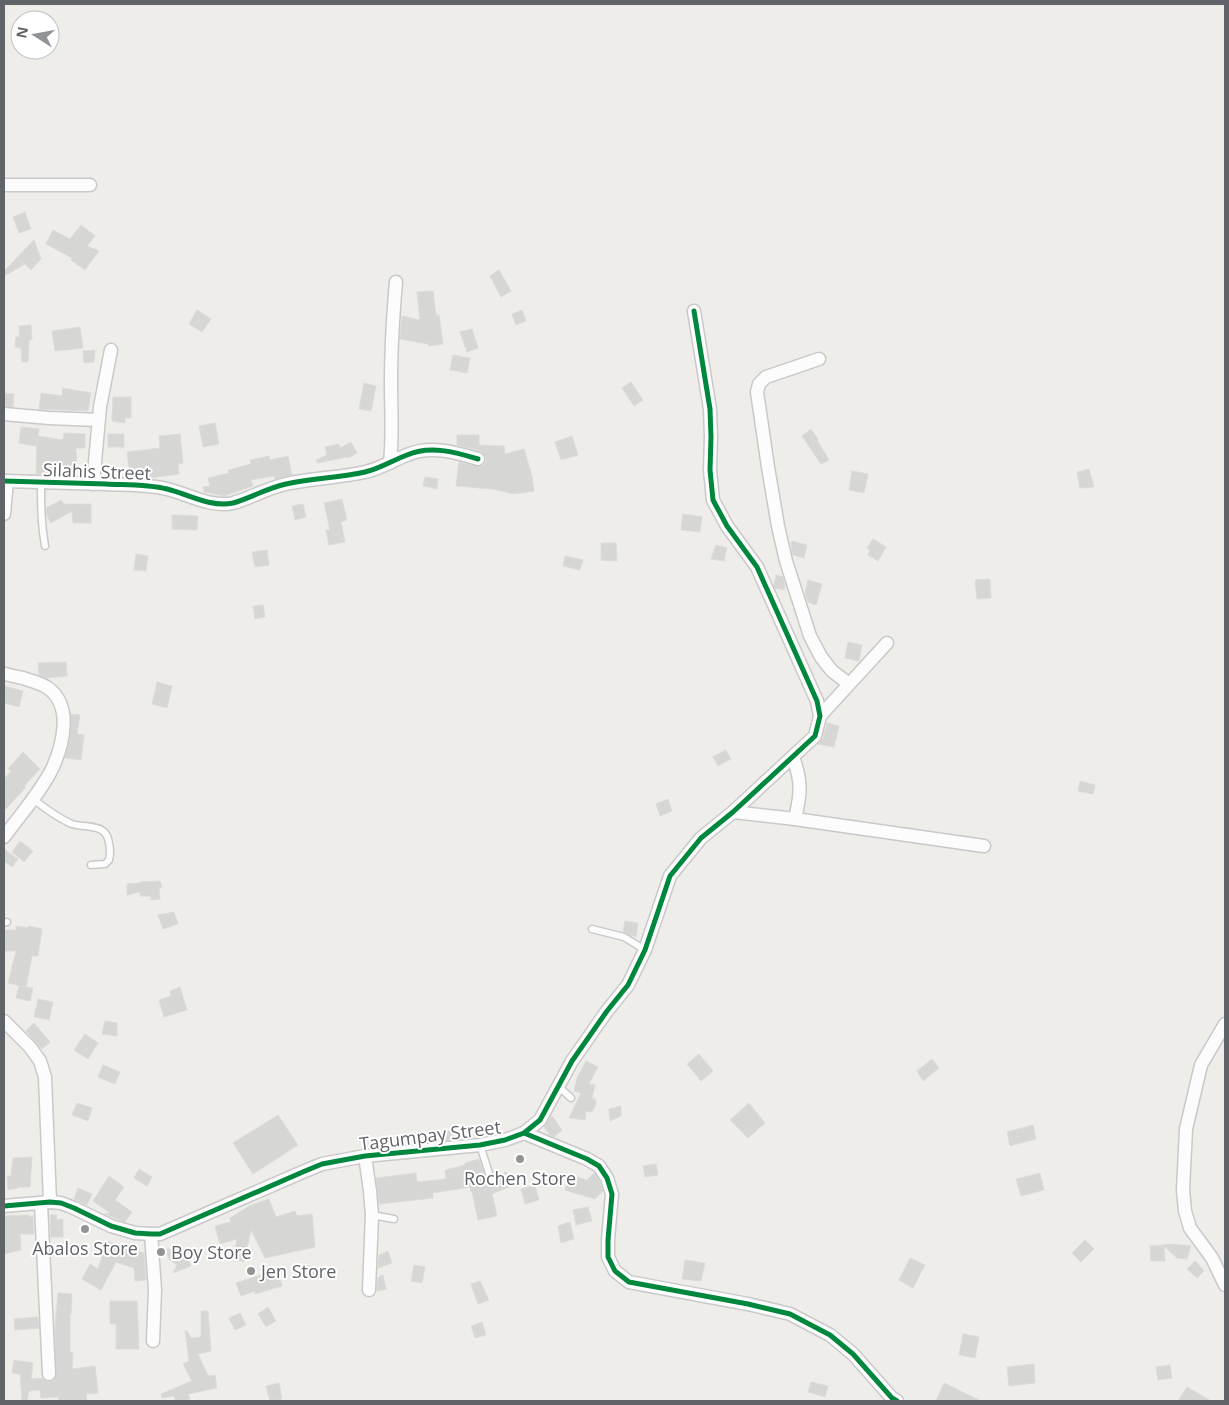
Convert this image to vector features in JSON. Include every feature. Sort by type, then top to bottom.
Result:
[{"type":"street","points":[[4,185],[90,185]]},
{"type":"street","points":[[390,463],[393,430],[391,364],[396,282]]},
{"type":"street","points":[[694,311],[710,409],[710,470],[713,500],[727,526],[757,567],[817,701],[820,716]]},
{"type":"street","points":[[93,484],[98,420],[111,350]]},
{"type":"street","points":[[819,359],[766,377],[759,384],[757,392],[778,526],[789,570],[810,636],[821,657],[832,671],[849,684]]},
{"type":"street","points":[[4,414],[98,420]]},
{"type":"street","name":"Silahis Street","points":[[5,481],[153,486],[186,494],[203,501],[231,503],[248,498],[268,488],[285,484],[355,475],[371,471],[409,454],[425,450],[452,452],[478,459]]},
{"type":"street","points":[[4,514],[5,481]]},
{"type":"street","points":[[820,716],[887,643]]},
{"type":"street","points":[[4,674],[48,688],[56,696],[61,706],[63,718],[61,747],[52,769],[33,799],[4,837]]},
{"type":"street","name":"Tagumpay Street","points":[[4,1206],[46,1203],[61,1204],[74,1208],[111,1226],[135,1233],[160,1234],[322,1164],[365,1156],[480,1144],[505,1140],[524,1133],[540,1120],[572,1061],[628,984],[645,950],[670,876],[701,838],[733,812],[815,736],[820,716]]},
{"type":"street","points":[[793,757],[801,787],[795,819]]},
{"type":"street","points":[[733,812],[984,846]]},
{"type":"street","points":[[4,1022],[30,1046],[40,1061],[45,1078],[49,1374]]},
{"type":"street","points":[[1225,1024],[1201,1066],[1186,1129],[1183,1190],[1185,1211],[1190,1228],[1212,1258],[1225,1285]]},
{"type":"street","points":[[524,1133],[587,1159],[599,1166],[607,1178],[612,1194],[608,1256],[615,1271],[629,1282],[748,1304],[790,1314],[830,1335],[853,1354],[892,1398],[897,1401]]},
{"type":"street","points":[[365,1156],[372,1215],[369,1290]]},
{"type":"street","points":[[151,1234],[155,1290],[153,1341]]},
{"type":"lane","points":[[41,482],[40,503],[45,546]]},
{"type":"lane","points":[[33,799],[59,818],[75,825],[97,828],[103,831],[107,837],[109,860],[105,864],[91,865]]},
{"type":"lane","points":[[592,929],[624,937],[645,950]]},
{"type":"lane","points":[[558,1086],[572,1098]]},
{"type":"lane","points":[[480,1144],[492,1183]]},
{"type":"lane","points":[[372,1215],[394,1219]]},
{"type":"building","points":[[25,212],[31,229],[19,233],[13,217]]},
{"type":"building","points":[[81,225],[95,236],[87,246],[99,251],[85,270],[71,260],[72,258],[46,244],[53,230],[70,239]]},
{"type":"building","points":[[34,240],[41,259],[31,270],[25,264],[4,276],[4,271]]},
{"type":"building","points":[[499,270],[511,291],[501,297],[490,276]]},
{"type":"building","points":[[433,291],[436,315],[439,315],[443,344],[429,346],[428,344],[400,339],[402,316],[420,320],[417,292]]},
{"type":"building","points":[[197,310],[211,319],[202,332],[189,324]]},
{"type":"building","points":[[522,310],[526,321],[516,325],[512,314]]},
{"type":"building","points":[[31,325],[32,339],[29,340],[28,362],[22,362],[21,348],[15,347],[16,337],[20,337],[19,326]]},
{"type":"building","points":[[80,327],[83,348],[55,351],[52,331]]},
{"type":"building","points":[[472,329],[478,348],[467,352],[460,332]]},
{"type":"building","points":[[95,350],[94,362],[84,363],[83,351]]},
{"type":"building","points":[[453,355],[470,358],[467,373],[450,370]]},
{"type":"building","points":[[631,382],[643,400],[634,406],[622,388]]},
{"type":"building","points":[[364,383],[376,386],[371,411],[359,409]]},
{"type":"building","points":[[63,388],[91,393],[88,411],[39,409],[41,393],[62,396]]},
{"type":"building","points":[[4,393],[14,394],[13,407],[4,406]]},
{"type":"building","points":[[113,397],[131,397],[131,418],[125,418],[125,423],[112,421]]},
{"type":"building","points":[[215,423],[219,444],[203,447],[199,426]]},
{"type":"building","points":[[21,427],[39,429],[38,436],[63,440],[64,433],[85,434],[85,448],[76,448],[77,470],[50,471],[50,474],[36,474],[37,438],[36,446],[19,443]]},
{"type":"building","points":[[811,429],[829,460],[821,464],[802,436]]},
{"type":"building","points":[[108,434],[124,434],[124,447],[108,447]]},
{"type":"building","points":[[180,434],[183,463],[178,464],[179,474],[150,478],[141,477],[140,468],[129,470],[127,452],[160,448],[159,436]]},
{"type":"building","points":[[457,435],[479,435],[479,445],[504,446],[505,454],[524,449],[532,476],[534,491],[514,494],[492,489],[456,486],[459,462],[479,467],[484,465],[486,461],[486,457],[481,451],[457,445]]},
{"type":"building","points":[[572,436],[578,455],[561,460],[555,442]]},
{"type":"building","points":[[351,442],[357,453],[348,458],[318,463],[316,460],[327,455],[325,447],[339,444],[340,448]]},
{"type":"building","points":[[269,456],[270,460],[288,456],[292,475],[275,479],[274,476],[251,480],[253,486],[224,496],[204,492],[203,487],[210,486],[208,478],[229,473],[228,470],[251,464],[250,460]]},
{"type":"building","points":[[1089,469],[1094,487],[1080,488],[1077,472]]},
{"type":"building","points":[[852,471],[868,474],[864,493],[849,490]]},
{"type":"building","points":[[425,477],[438,479],[437,489],[423,486]]},
{"type":"building","points":[[342,499],[347,520],[341,522],[345,542],[329,545],[326,530],[330,530],[324,503]]},
{"type":"building","points":[[61,500],[64,504],[91,504],[91,523],[73,523],[72,511],[51,523],[47,516],[46,508]]},
{"type":"building","points":[[303,504],[306,517],[295,520],[292,506]]},
{"type":"building","points":[[683,514],[702,517],[700,532],[681,530]]},
{"type":"building","points":[[172,515],[198,516],[197,530],[172,529]]},
{"type":"building","points":[[873,539],[886,547],[878,561],[868,555],[870,550],[867,548]]},
{"type":"building","points":[[792,541],[807,545],[804,558],[793,555]]},
{"type":"building","points":[[601,543],[616,543],[617,561],[601,560]]},
{"type":"building","points":[[716,545],[727,548],[724,561],[711,559]]},
{"type":"building","points":[[267,550],[269,565],[255,567],[252,552]]},
{"type":"building","points":[[136,554],[148,556],[146,571],[134,570]]},
{"type":"building","points":[[565,556],[583,560],[580,570],[563,566]]},
{"type":"building","points":[[776,575],[783,577],[784,590],[775,588]]},
{"type":"building","points":[[990,579],[991,598],[977,599],[975,580]]},
{"type":"building","points":[[808,580],[822,584],[816,605],[808,602],[805,593]]},
{"type":"building","points":[[263,605],[265,617],[255,619],[253,606]]},
{"type":"building","points":[[848,642],[862,645],[859,661],[845,658]]},
{"type":"building","points":[[66,662],[67,676],[46,678],[39,675],[38,663]]},
{"type":"building","points":[[157,682],[172,686],[167,708],[152,704]]},
{"type":"building","points":[[4,686],[23,691],[19,707],[4,703]]},
{"type":"building","points":[[71,714],[80,715],[77,734],[84,735],[81,760],[65,758],[70,738]]},
{"type":"building","points":[[827,723],[839,726],[834,747],[818,744],[823,738]]},
{"type":"building","points":[[726,750],[731,759],[718,766],[713,757]]},
{"type":"building","points":[[23,752],[40,769],[4,811],[4,779],[11,771],[8,769]]},
{"type":"building","points":[[1080,781],[1095,785],[1093,794],[1078,791]]},
{"type":"building","points":[[668,799],[672,811],[660,816],[656,804]]},
{"type":"building","points":[[20,841],[33,851],[24,862],[12,852]]},
{"type":"building","points":[[4,849],[18,859],[12,867],[4,861]]},
{"type":"building","points":[[160,881],[162,887],[159,888],[160,899],[151,900],[151,896],[140,896],[140,892],[127,895],[127,884]]},
{"type":"building","points":[[174,912],[178,924],[163,929],[158,915]]},
{"type":"building","points":[[625,921],[638,923],[636,937],[623,932]]},
{"type":"building","points":[[16,926],[42,929],[38,956],[32,956],[26,987],[8,983],[16,951],[4,951],[4,930],[16,930]]},
{"type":"building","points":[[19,986],[33,988],[30,1001],[16,998]]},
{"type":"building","points":[[180,987],[187,1010],[164,1017],[159,1000],[171,996],[170,991]]},
{"type":"building","points":[[38,999],[53,1002],[49,1020],[34,1017]]},
{"type":"building","points":[[105,1021],[117,1023],[117,1036],[102,1034]]},
{"type":"building","points":[[34,1023],[50,1042],[42,1049],[26,1031]]},
{"type":"building","points":[[85,1034],[98,1043],[88,1059],[74,1050]]},
{"type":"building","points":[[699,1054],[713,1071],[701,1081],[687,1064]]},
{"type":"building","points":[[932,1059],[939,1068],[923,1081],[917,1071]]},
{"type":"building","points":[[586,1061],[598,1067],[589,1084],[595,1085],[592,1098],[596,1100],[596,1104],[592,1112],[586,1111],[585,1120],[569,1118],[581,1093],[574,1091],[577,1078]]},
{"type":"building","points":[[103,1065],[120,1072],[115,1084],[98,1077]]},
{"type":"building","points":[[77,1103],[92,1108],[88,1121],[72,1115]]},
{"type":"building","points":[[749,1103],[765,1123],[748,1138],[730,1120]]},
{"type":"building","points":[[621,1106],[621,1116],[610,1121],[609,1109]]},
{"type":"building","points":[[278,1115],[298,1145],[253,1174],[233,1143]]},
{"type":"building","points":[[552,1116],[562,1130],[554,1137],[544,1127]]},
{"type":"building","points":[[1033,1125],[1036,1139],[1010,1146],[1007,1132]]},
{"type":"building","points":[[454,1129],[453,1139],[441,1141],[441,1133]]},
{"type":"building","points":[[32,1157],[30,1187],[18,1187],[8,1190],[7,1176],[11,1176],[13,1158]]},
{"type":"building","points":[[479,1159],[489,1187],[495,1187],[497,1184],[495,1177],[506,1172],[511,1186],[492,1194],[497,1216],[478,1220],[470,1187],[433,1193],[433,1198],[379,1204],[376,1178],[416,1173],[417,1182],[446,1179],[445,1170]]},
{"type":"building","points":[[656,1164],[658,1175],[645,1177],[643,1166]]},
{"type":"building","points":[[139,1169],[152,1177],[147,1186],[134,1178]]},
{"type":"building","points":[[594,1173],[603,1191],[595,1199],[565,1190],[569,1175],[587,1180]]},
{"type":"building","points":[[1040,1173],[1044,1190],[1021,1196],[1016,1179]]},
{"type":"building","points":[[109,1176],[124,1187],[115,1200],[132,1212],[125,1222],[105,1214],[110,1213],[93,1201]]},
{"type":"building","points":[[535,1185],[539,1200],[525,1204],[521,1189]]},
{"type":"building","points":[[78,1188],[92,1194],[87,1205],[74,1199]]},
{"type":"building","points":[[269,1199],[276,1217],[295,1211],[297,1216],[312,1214],[315,1247],[265,1258],[251,1230],[244,1262],[233,1259],[237,1239],[220,1244],[215,1226],[231,1222],[230,1218],[251,1205]]},
{"type":"building","points":[[588,1207],[592,1221],[576,1225],[573,1210]]},
{"type":"building","points":[[29,1215],[29,1217],[33,1216],[34,1234],[20,1234],[21,1250],[4,1254],[4,1216]]},
{"type":"building","points":[[50,1215],[57,1215],[56,1220],[63,1219],[63,1237],[51,1237]]},
{"type":"building","points":[[570,1222],[574,1239],[561,1243],[558,1226]]},
{"type":"building","points":[[1085,1240],[1094,1249],[1081,1262],[1072,1253]]},
{"type":"building","points":[[107,1241],[144,1253],[146,1280],[135,1281],[134,1268],[116,1262],[101,1290],[82,1279],[90,1264],[98,1269]]},
{"type":"building","points":[[1173,1244],[1191,1246],[1187,1259],[1177,1258],[1164,1246],[1165,1261],[1151,1261],[1150,1246]]},
{"type":"building","points":[[165,1249],[184,1249],[191,1266],[173,1273],[177,1265],[169,1259]]},
{"type":"building","points":[[388,1251],[392,1263],[378,1268],[379,1255]]},
{"type":"building","points":[[910,1258],[925,1265],[913,1288],[899,1280]]},
{"type":"building","points":[[685,1260],[705,1263],[701,1281],[682,1279]]},
{"type":"building","points":[[1195,1261],[1204,1271],[1197,1278],[1187,1269]]},
{"type":"building","points":[[299,1265],[315,1267],[314,1278],[304,1276]]},
{"type":"building","points":[[414,1265],[425,1267],[422,1283],[411,1281]]},
{"type":"building","points":[[278,1269],[282,1286],[255,1294],[255,1291],[241,1296],[236,1283]]},
{"type":"building","points":[[383,1275],[386,1289],[377,1291],[378,1277]]},
{"type":"building","points":[[480,1281],[489,1300],[478,1304],[471,1284]]},
{"type":"building","points":[[58,1293],[72,1294],[70,1352],[73,1352],[72,1369],[95,1366],[98,1393],[86,1394],[87,1401],[59,1401],[58,1397],[41,1398],[40,1390],[29,1391],[27,1401],[22,1401],[20,1374],[12,1373],[14,1360],[33,1363],[31,1379],[42,1378],[50,1382],[54,1381],[56,1377],[55,1327]]},
{"type":"building","points":[[110,1301],[137,1301],[139,1349],[116,1349],[116,1324],[110,1324]]},
{"type":"building","points":[[268,1307],[276,1321],[266,1327],[258,1314]]},
{"type":"building","points":[[201,1311],[208,1311],[211,1351],[198,1354],[208,1376],[215,1375],[217,1388],[188,1394],[190,1399],[183,1401],[176,1401],[174,1396],[162,1398],[161,1394],[192,1381],[183,1364],[189,1361],[185,1331],[187,1331],[191,1338],[201,1337]]},
{"type":"building","points":[[240,1313],[246,1325],[235,1330],[229,1318]]},
{"type":"building","points":[[38,1317],[39,1328],[15,1330],[14,1319]]},
{"type":"building","points":[[482,1322],[486,1335],[475,1338],[471,1326]]},
{"type":"building","points":[[963,1334],[979,1337],[975,1358],[959,1355]]},
{"type":"building","points":[[1034,1364],[1035,1383],[1009,1386],[1007,1367]]},
{"type":"building","points":[[1170,1365],[1172,1378],[1158,1380],[1156,1367]]},
{"type":"building","points":[[811,1382],[828,1386],[825,1397],[808,1392]]},
{"type":"building","points":[[279,1383],[282,1399],[270,1401],[266,1386]]},
{"type":"building","points":[[944,1383],[981,1401],[936,1401]]},
{"type":"building","points":[[1187,1387],[1211,1401],[1178,1401]]},
{"type":"cycle path","points":[[4,1206],[50,1202],[61,1203],[111,1226],[135,1233],[160,1234],[322,1164],[365,1156],[480,1145],[505,1140],[524,1133],[540,1120],[572,1061],[628,985],[645,950],[670,876],[701,838],[733,812],[815,736],[820,716],[817,701],[757,567],[727,526],[713,500],[710,470],[710,409],[694,311]]},
{"type":"cycle path","points":[[4,481],[152,486],[216,504],[225,504],[240,501],[286,484],[371,471],[407,455],[425,450],[451,452],[478,459]]},
{"type":"cycle path","points":[[524,1133],[587,1159],[599,1166],[607,1178],[612,1194],[608,1257],[615,1271],[629,1282],[748,1304],[790,1314],[830,1335],[853,1354],[892,1398],[897,1401]]},
{"type":"place","name":"Rochen Store","points":[[520,1159]]},
{"type":"place","name":"Abalos Store","points":[[85,1229]]},
{"type":"place","name":"Boy Store","points":[[161,1252]]},
{"type":"place","name":"Jen Store","points":[[251,1271]]}]
